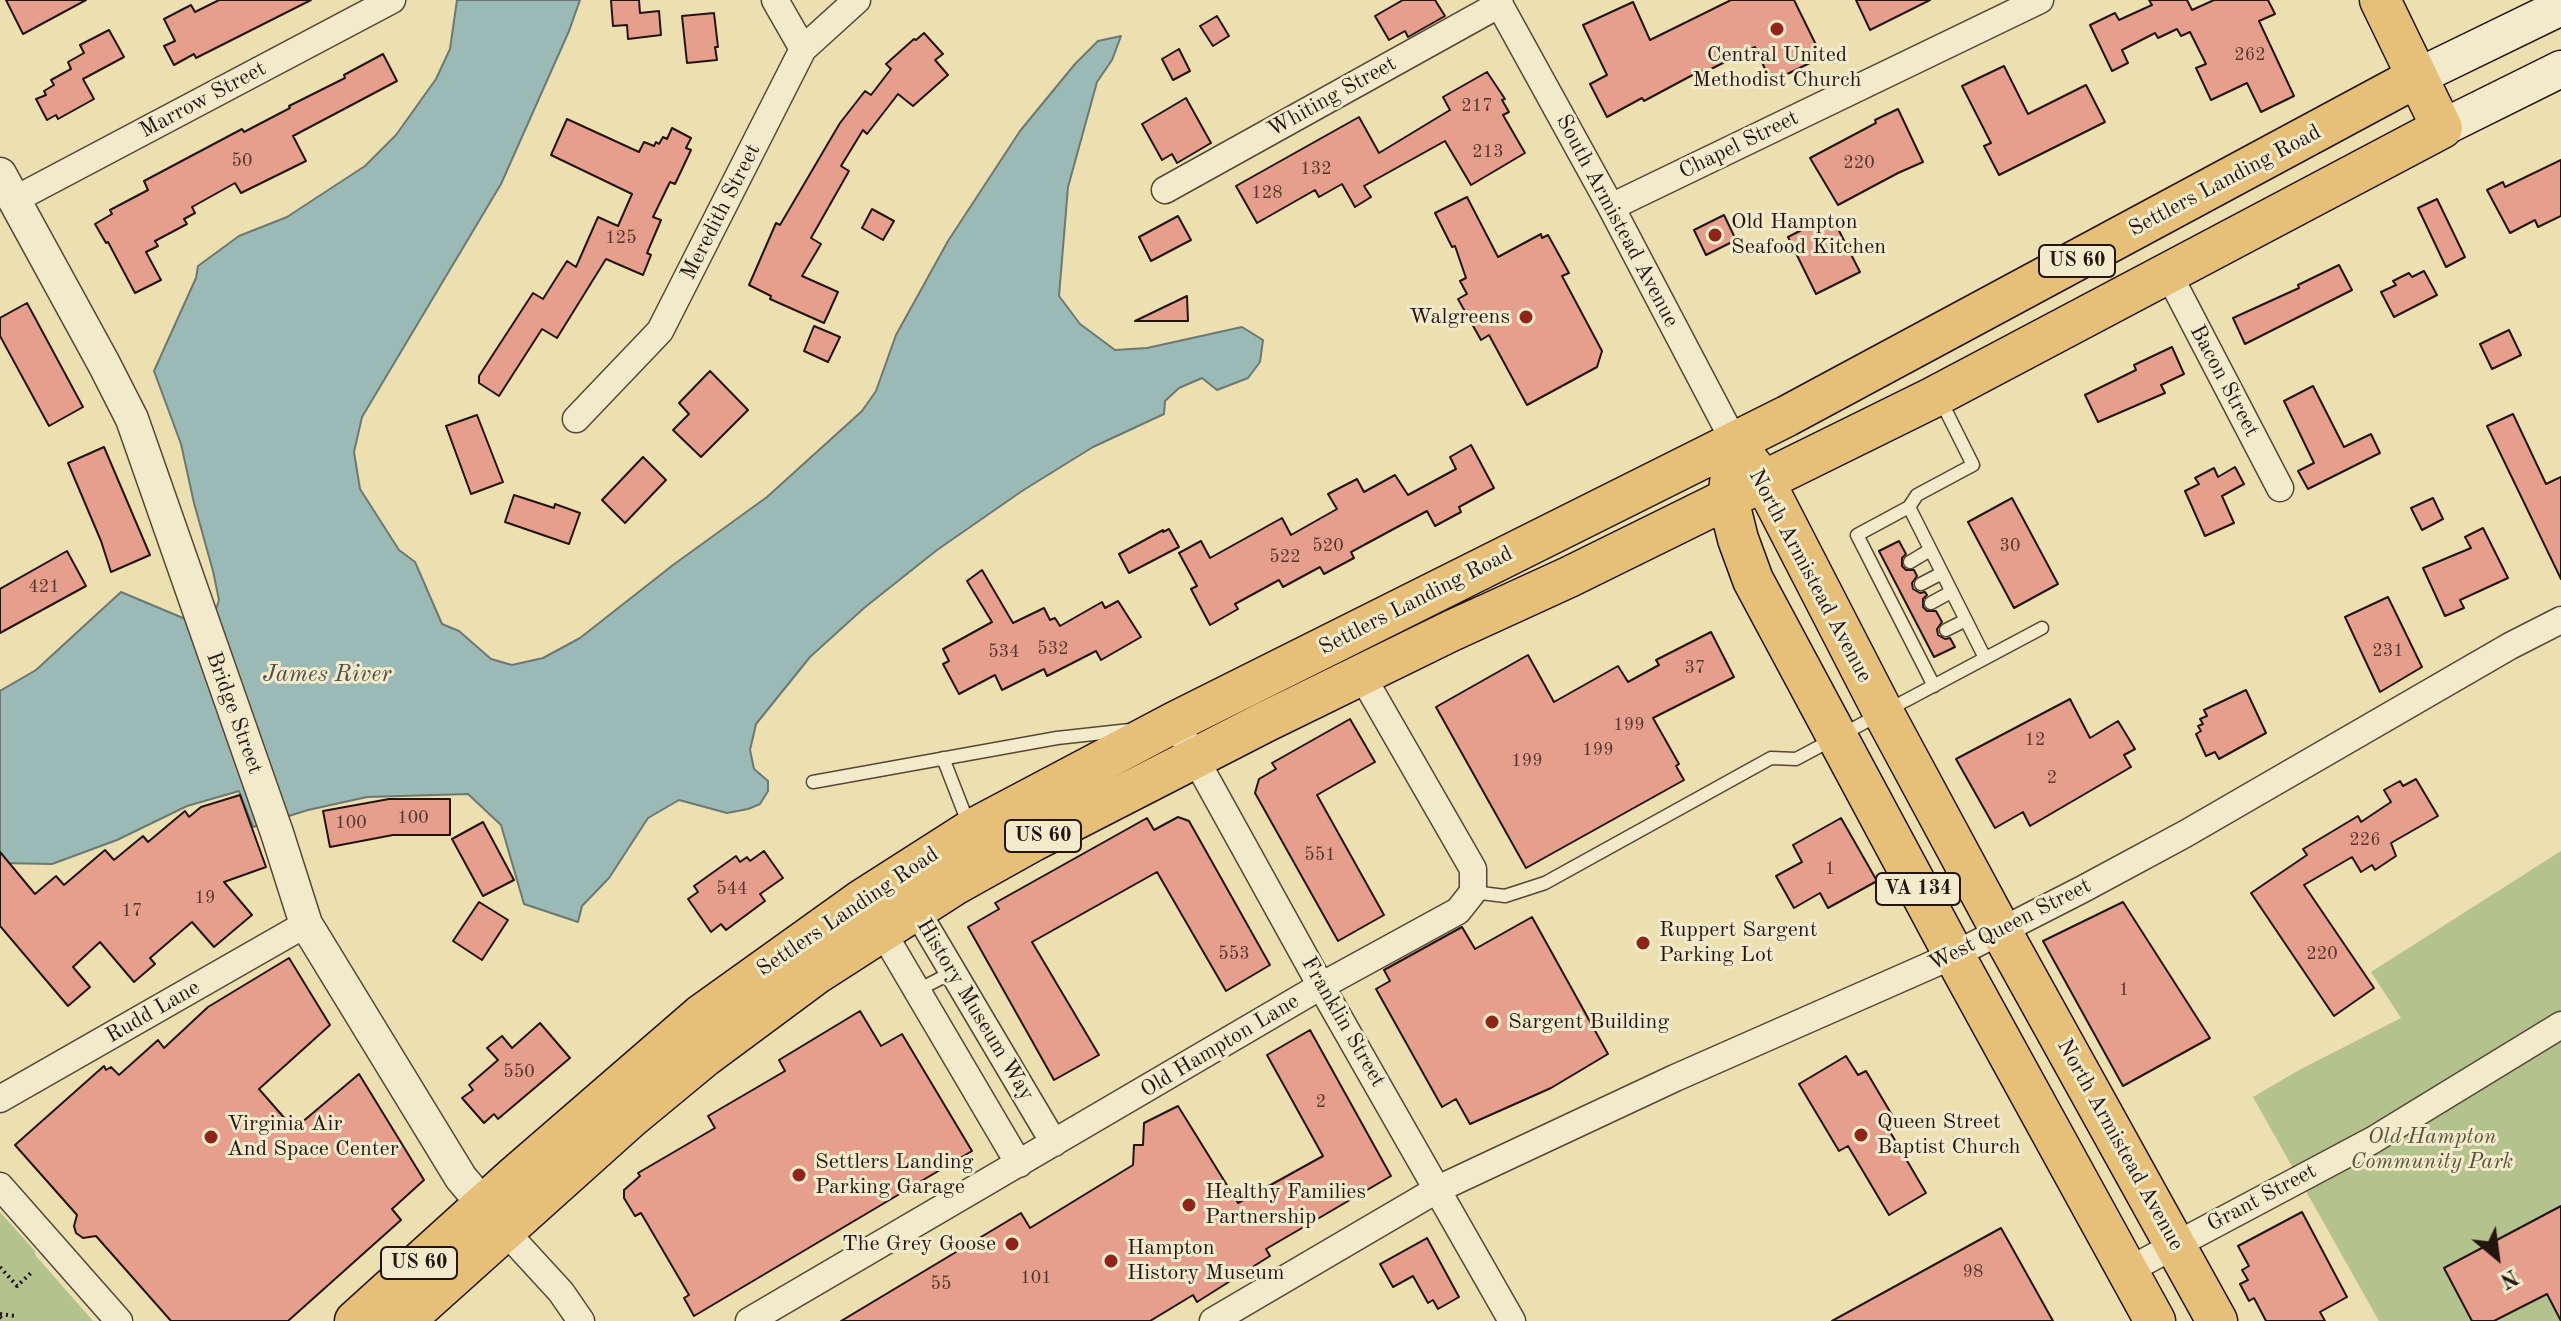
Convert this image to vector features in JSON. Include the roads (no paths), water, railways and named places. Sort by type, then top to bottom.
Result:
[{"type":"main road","points":[[2380,0],[2442,128]]},
{"type":"main road","name":"Settlers Landing Road","points":[[906,893],[971,830],[1170,724],[1735,443],[2417,77],[2561,7]]},
{"type":"main road","name":"Settlers Landing Road","points":[[404,1321],[494,1218],[676,1035],[749,979],[872,915],[906,893],[1033,841],[1361,674],[1938,395],[2442,128],[2561,69]]},
{"type":"main road","name":"North Armistead Avenue","points":[[1735,443],[1764,481],[2001,931],[2217,1321]]},
{"type":"main road","name":"North Armistead Avenue","points":[[1735,443],[1728,499],[1753,580],[2155,1321]]},
{"type":"main road","name":"Settlers Landing Road","points":[[355,1321],[494,1218]]},
{"type":"street","name":"Marrow Street","points":[[7,187],[392,0]]},
{"type":"street","points":[[775,0],[803,49]]},
{"type":"street","name":"Meredith Street","points":[[576,419],[660,331],[803,49],[857,0]]},
{"type":"street","name":"Chapel Street","points":[[1611,207],[2040,0]]},
{"type":"street","name":"South Armistead Avenue","points":[[1499,2],[1735,443]]},
{"type":"street","name":"Whiting Street","points":[[1165,190],[1499,2]]},
{"type":"street","name":"Bridge Street","points":[[7,187],[132,419],[306,924],[461,1178],[494,1218]]},
{"type":"street","name":"Bacon Street","points":[[2168,273],[2280,488]]},
{"type":"street","name":"West Queen Street","points":[[1213,1321],[1438,1189],[2001,931],[2185,834],[2510,646],[2561,620]]},
{"type":"street","points":[[1361,674],[1473,869],[1473,892]]},
{"type":"street","name":"Franklin Street","points":[[1170,724],[1195,758],[1512,1321]]},
{"type":"street","name":"Old Hampton Lane","points":[[749,1321],[1321,986],[1458,911],[1473,892]]},
{"type":"street","name":"History Museum Way","points":[[906,893],[1054,1143]]},
{"type":"street","name":"History Museum Way","points":[[872,915],[1019,1164]]},
{"type":"street","name":"Rudd Lane","points":[[0,1099],[306,924]]},
{"type":"street","name":"Grant Street","points":[[2127,1271],[2373,1140],[2561,1025]]},
{"type":"street","points":[[0,1186],[119,1321]]},
{"type":"street","points":[[494,1218],[561,1292],[581,1321]]},
{"type":"lane","points":[[1934,686],[1906,617],[1857,535],[1909,507],[1917,495],[1973,465],[1938,395]]},
{"type":"lane","points":[[1909,507],[1985,658]]},
{"type":"lane","points":[[1910,562],[1930,550]]},
{"type":"lane","points":[[1921,584],[1942,573]]},
{"type":"lane","points":[[1931,603],[1951,592]]},
{"type":"lane","points":[[1946,630],[1966,620]]},
{"type":"lane","points":[[1473,892],[1505,896],[1545,883],[1771,758],[1796,759],[2042,628]]},
{"type":"lane","points":[[813,782],[1057,738],[1170,724]]},
{"type":"lane","points":[[943,758],[971,830]]},
{"type":"lane","points":[[916,991],[953,972]]},
{"type":"water","name":"James River","points":[[457,0],[580,0],[501,184],[362,417],[354,452],[360,489],[399,550],[415,562],[442,624],[459,631],[491,659],[512,665],[543,658],[580,638],[767,497],[862,411],[876,391],[896,335],[948,241],[1020,131],[1098,41],[1121,36],[1112,60],[1097,82],[1068,187],[1059,296],[1080,324],[1115,350],[1147,348],[1242,327],[1263,340],[1260,362],[1248,378],[1217,390],[1202,378],[1179,388],[1165,401],[1164,414],[1093,447],[1022,491],[937,550],[864,608],[810,657],[756,724],[750,750],[754,769],[768,781],[768,791],[760,804],[727,813],[679,800],[648,818],[609,878],[582,906],[578,922],[524,904],[501,825],[468,794],[367,797],[308,810],[253,827],[239,791],[187,806],[117,840],[52,864],[0,863],[0,691],[36,670],[121,592],[183,618],[212,621],[219,600],[181,444],[154,371],[196,278],[198,266],[239,236],[287,217],[365,166],[396,135],[436,79],[450,49]]},
{"type":"place","name":"Central United Methodist Church","points":[[1777,29]]},
{"type":"place","name":"Old Hampton Seafood Kitchen","points":[[1715,235]]},
{"type":"place","name":"Walgreens","points":[[1526,317]]},
{"type":"place","name":"Ruppert Sargent Parking Lot","points":[[1643,943]]},
{"type":"place","name":"Sargent Building","points":[[1492,1022]]},
{"type":"place","name":"Queen Street Baptist Church","points":[[1861,1135]]},
{"type":"place","name":"Virginia Air And Space Center","points":[[211,1137]]},
{"type":"place","name":"Settlers Landing Parking Garage","points":[[799,1175]]},
{"type":"place","name":"Healthy Families Partnership","points":[[1189,1205]]},
{"type":"place","name":"The Grey Goose","points":[[1012,1244]]},
{"type":"place","name":"Hampton History Museum","points":[[1111,1261]]},
{"type":"park label","name":"Old Hampton Community Park","points":[[2432,1150]]}]
